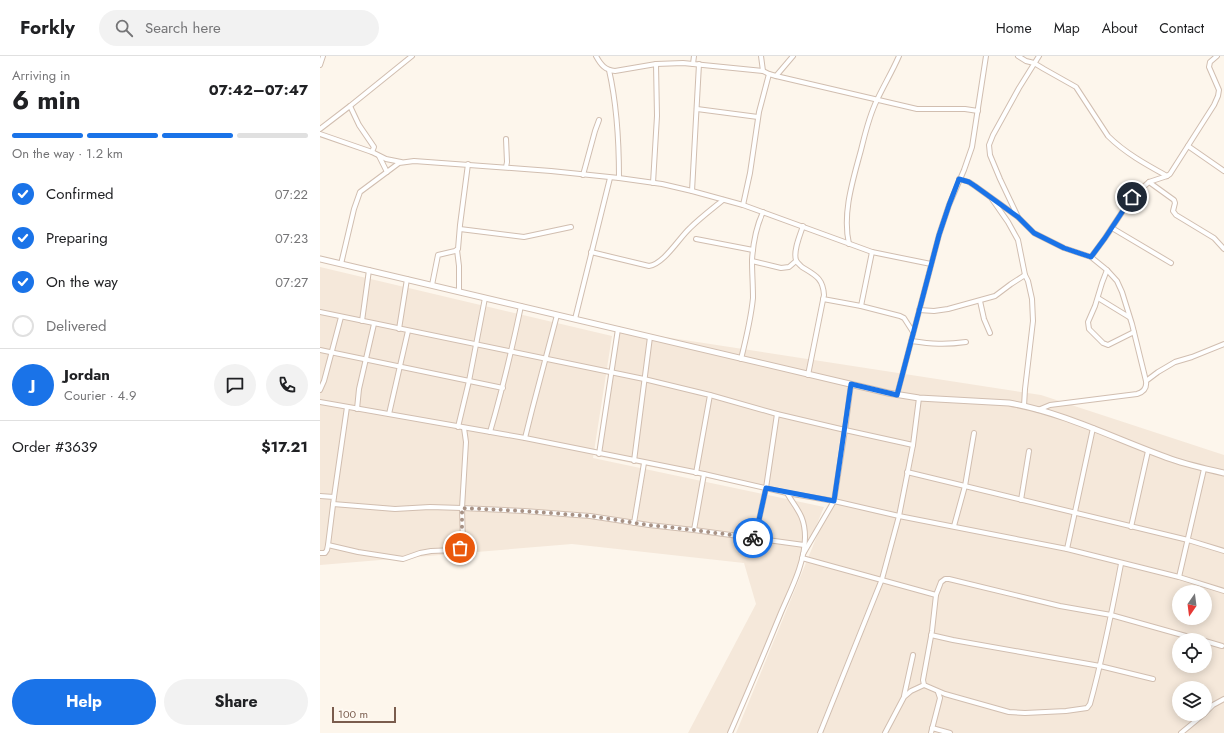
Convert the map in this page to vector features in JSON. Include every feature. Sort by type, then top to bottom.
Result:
[{"type":"street","points":[[320,65],[323,56]]},
{"type":"street","points":[[320,129],[412,56]]},
{"type":"street","points":[[596,56],[603,67],[615,71],[668,63],[700,64],[763,71],[776,76],[917,109],[954,108],[978,110]]},
{"type":"street","points":[[694,56],[694,64]]},
{"type":"street","points":[[761,56],[763,71]]},
{"type":"street","points":[[776,76],[793,56]]},
{"type":"street","points":[[849,244],[847,219],[851,187],[869,122],[877,100],[899,56]]},
{"type":"street","points":[[897,395],[931,264],[949,205],[972,147],[986,56]]},
{"type":"street","points":[[1018,56],[1026,61],[1034,63],[1076,87],[1108,136],[1114,142],[1148,166],[1167,176]]},
{"type":"street","points":[[1018,217],[990,155],[989,145],[1019,88],[1040,56]]},
{"type":"street","points":[[1091,257],[1132,197],[1149,182],[1170,174],[1214,105],[1219,90],[1209,67],[1210,62],[1217,56]]},
{"type":"street","points":[[653,183],[658,116],[656,64]]},
{"type":"street","points":[[692,191],[700,64]]},
{"type":"street","points":[[609,70],[616,118],[619,178]]},
{"type":"street","points":[[743,205],[750,173],[758,117],[769,74]]},
{"type":"street","points":[[350,106],[359,125],[374,147],[372,152]]},
{"type":"street","points":[[697,110],[758,117]]},
{"type":"street","points":[[583,175],[599,120]]},
{"type":"street","points":[[320,134],[372,152],[390,160],[402,162],[414,161],[468,164],[619,178],[692,191],[764,212],[872,252],[931,264]]},
{"type":"street","points":[[506,140],[506,168]]},
{"type":"street","points":[[1188,146],[1224,171]]},
{"type":"street","points":[[379,156],[387,172]]},
{"type":"street","points":[[340,264],[358,195],[364,189],[402,162]]},
{"type":"street","points":[[459,292],[459,266],[457,250],[459,246],[468,164]]},
{"type":"street","points":[[575,319],[610,178]]},
{"type":"street","points":[[959,179],[969,182],[1018,217],[1034,233],[1044,239],[1064,248],[1091,257],[1107,270],[1117,281],[1130,317],[1146,381],[1145,388],[1142,393],[1050,406],[1038,410]]},
{"type":"street","points":[[1149,182],[1175,200],[1173,211],[1176,215],[1214,238],[1224,249]]},
{"type":"street","points":[[992,199],[1018,240],[1025,275],[1031,293],[1033,320],[1024,406]]},
{"type":"street","points":[[591,252],[649,266],[653,265],[668,253],[689,229],[723,200]]},
{"type":"street","points":[[742,359],[753,298],[753,250],[757,229],[764,212]]},
{"type":"street","points":[[752,261],[781,268],[789,267],[796,260],[797,246],[803,226]]},
{"type":"street","points":[[460,229],[524,237],[572,228]]},
{"type":"street","points":[[1112,228],[1171,263]]},
{"type":"street","points":[[696,238],[753,250]]},
{"type":"street","points":[[432,285],[438,255],[457,250]]},
{"type":"street","points":[[861,306],[872,252]]},
{"type":"street","points":[[320,259],[897,395],[919,398],[1004,403],[1024,406],[1093,428],[1172,460],[1224,473]]},
{"type":"street","points":[[796,260],[799,264],[815,275],[823,284],[823,300],[808,375]]},
{"type":"street","points":[[362,321],[369,270]]},
{"type":"street","points":[[1107,270],[1088,322],[1089,329],[1103,343],[1109,345],[1134,332]]},
{"type":"street","points":[[919,310],[934,311],[980,301],[998,295],[1025,275]]},
{"type":"street","points":[[399,329],[406,279]]},
{"type":"street","points":[[458,427],[485,298]]},
{"type":"street","points":[[1098,298],[1130,317]]},
{"type":"street","points":[[823,300],[861,306],[902,316],[913,332]]},
{"type":"street","points":[[980,301],[984,319],[990,333]]},
{"type":"street","points":[[490,432],[512,352],[521,306]]},
{"type":"street","points":[[320,312],[644,379],[710,395],[777,414],[914,445]]},
{"type":"street","points":[[525,438],[557,315]]},
{"type":"street","points":[[320,390],[324,381],[341,316]]},
{"type":"street","points":[[357,409],[357,398],[374,324]]},
{"type":"street","points":[[599,454],[618,329]]},
{"type":"street","points":[[389,414],[408,331]]},
{"type":"street","points":[[634,461],[650,337]]},
{"type":"street","points":[[911,341],[948,345],[966,342]]},
{"type":"street","points":[[1146,381],[1175,362],[1224,344]]},
{"type":"street","points":[[320,350],[400,368],[503,388]]},
{"type":"street","points":[[802,556],[834,501],[851,384]]},
{"type":"street","points":[[696,473],[710,395]]},
{"type":"street","points":[[820,733],[882,579],[899,516],[907,472],[914,445],[919,398]]},
{"type":"street","points":[[320,402],[525,438],[704,474],[787,493],[834,501],[899,516],[954,526],[1067,550],[1179,577],[1224,591]]},
{"type":"street","points":[[320,553],[325,553],[328,545],[347,407]]},
{"type":"street","points":[[755,538],[766,488],[777,414]]},
{"type":"street","points":[[328,545],[358,552],[403,559],[425,552],[456,550],[460,548],[462,544],[462,508],[466,442],[464,428]]},
{"type":"street","points":[[1067,550],[1093,428]]},
{"type":"street","points":[[954,526],[965,486],[974,433]]},
{"type":"street","points":[[1021,500],[1030,451]]},
{"type":"street","points":[[1131,527],[1148,451]]},
{"type":"street","points":[[634,523],[644,463]]},
{"type":"street","points":[[1179,577],[1204,469]]},
{"type":"street","points":[[907,472],[1188,540],[1224,551]]},
{"type":"street","points":[[694,530],[704,474]]},
{"type":"street","points":[[730,733],[789,593],[802,556],[805,538],[803,520],[799,510],[787,493]]},
{"type":"street","points":[[320,496],[334,497]]},
{"type":"street","points":[[333,504],[342,506],[395,509],[430,507],[462,508],[590,516],[804,545]]},
{"type":"street","points":[[802,556],[936,595]]},
{"type":"street","points":[[924,685],[938,692],[973,703],[1016,713],[1066,711],[1089,707],[1100,666],[1121,564]]},
{"type":"street","points":[[924,685],[923,680],[936,595],[941,582],[945,579],[1060,606],[1111,615],[1175,633]]},
{"type":"street","points":[[931,635],[1100,666],[1153,679]]},
{"type":"street","points":[[1212,643],[1222,646]]},
{"type":"street","points":[[885,733],[904,697],[913,655]]},
{"type":"street","points":[[904,697],[924,685]]},
{"type":"street","points":[[931,733],[940,698],[938,692]]},
{"type":"street","points":[[1212,706],[1224,699]]},
{"type":"street","points":[[1218,702],[1224,704]]},
{"type":"street","points":[[1181,733],[1195,721]]},
{"type":"street","points":[[932,728],[950,733]]},
{"type":"shaded area","points":[[320,267],[612,336],[593,458],[824,507],[730,733],[688,733],[756,604],[744,563],[572,544],[320,565]]},
{"type":"shaded area","points":[[619,330],[1041,395],[1224,455],[1224,733],[736,733],[831,502],[596,456]]},
{"type":"way so far","points":[[460,548],[462,544],[462,508],[590,516],[753,538]]},
{"type":"route","points":[[753,538],[755,538],[766,488],[834,501],[851,384],[897,395],[939,235],[959,179],[969,182],[975,186],[1018,217],[1034,233],[1044,239],[1064,248],[1091,257],[1132,197]]}]
